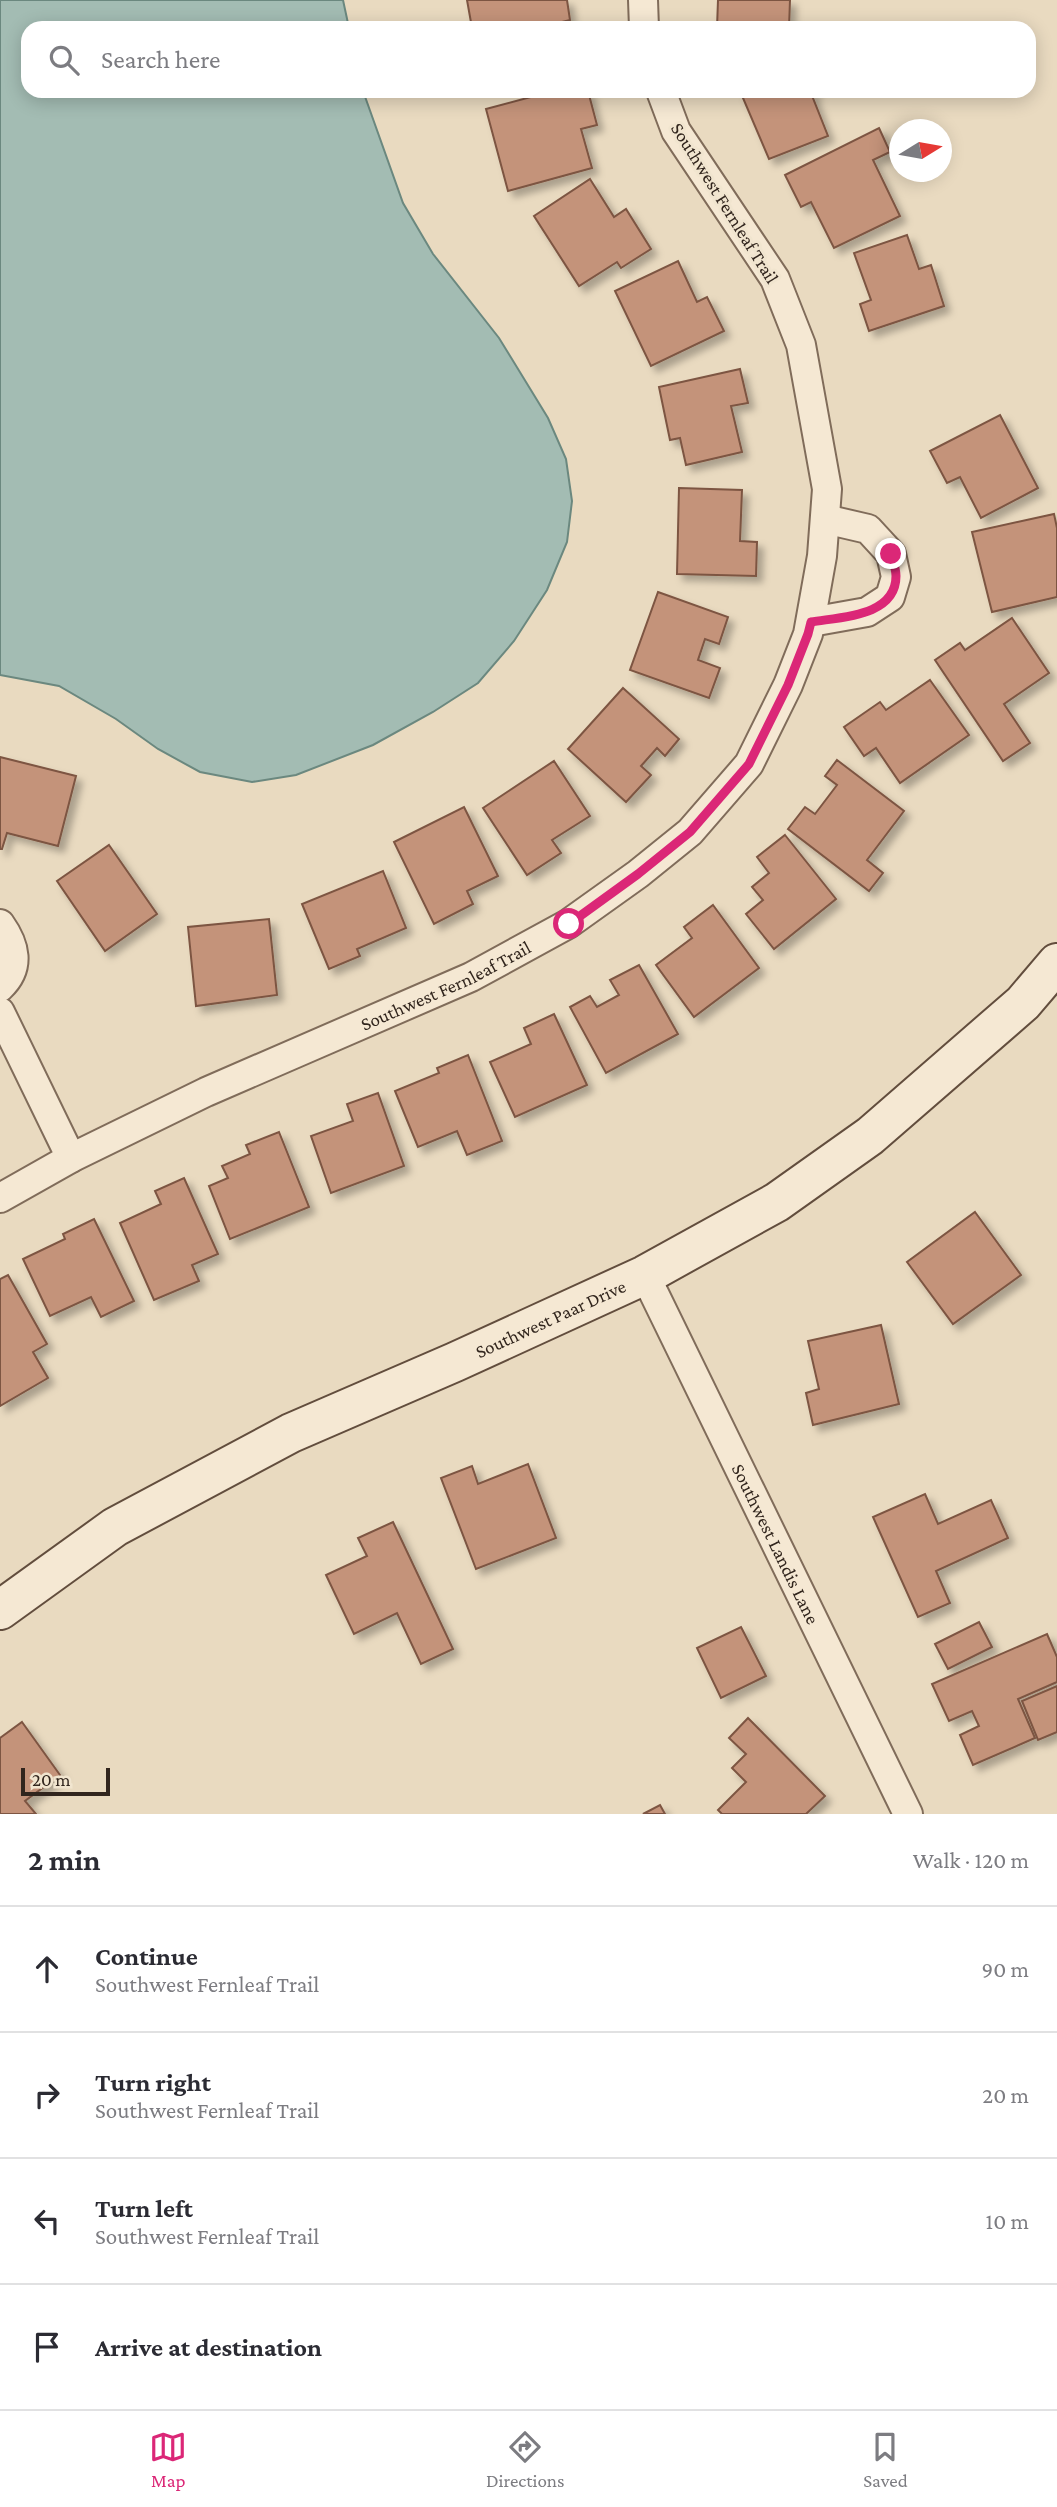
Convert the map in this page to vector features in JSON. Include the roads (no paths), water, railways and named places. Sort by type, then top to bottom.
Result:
[{"type":"street","points":[[643,0],[644,21]]},
{"type":"street","name":"Southwest Fernleaf Trail","points":[[0,1198],[71,1158],[206,1092],[471,977],[569,924],[690,832],[749,764],[788,685],[808,634],[822,556],[827,489],[802,345],[775,279],[676,131],[664,98]]},
{"type":"street","points":[[811,622],[867,612],[890,597],[896,577],[891,554],[868,529],[825,519]]},
{"type":"street","points":[[0,924],[11,940],[14,961],[7,980],[0,987]]},
{"type":"street","name":"Southwest Paar Drive","points":[[0,1610],[115,1527],[291,1433],[645,1275],[777,1202],[870,1136],[1023,1003],[1057,963]]},
{"type":"street","points":[[0,1012],[71,1158]]},
{"type":"street","name":"Southwest Landis Lane","points":[[645,1275],[908,1814]]},
{"type":"water","points":[[0,0],[343,0],[348,21],[21,21],[21,98],[366,98],[403,203],[433,254],[499,338],[548,418],[566,459],[572,501],[567,542],[547,590],[514,641],[478,683],[373,745],[296,775],[252,782],[200,772],[158,749],[116,719],[59,686],[0,675]]}]
